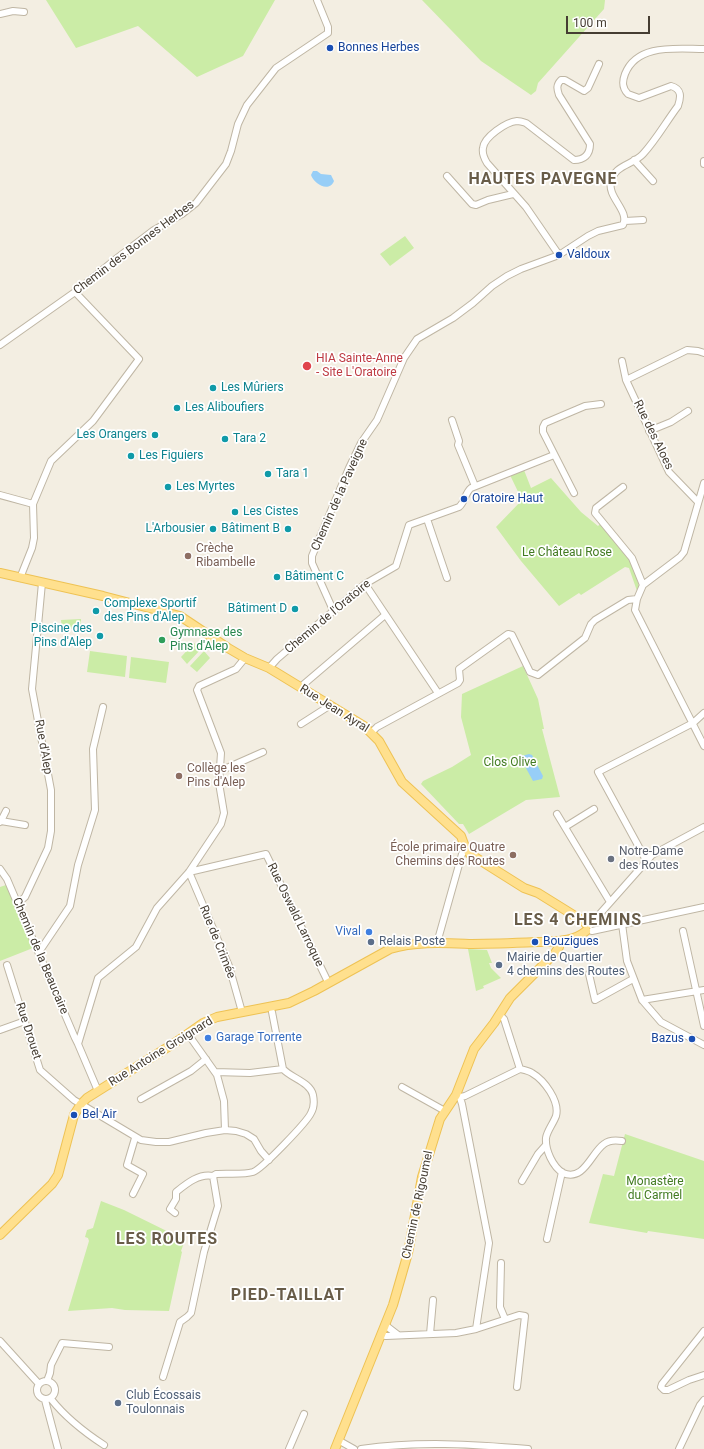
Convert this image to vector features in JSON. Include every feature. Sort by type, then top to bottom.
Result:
[{"type":"main road","name":"Rue Jean Ayral","points":[[0,573],[89,594],[103,600],[143,607],[180,616],[245,658],[270,668],[372,732],[379,741],[402,782],[461,836],[466,849],[470,854],[524,888],[538,893],[583,921],[589,928]]},
{"type":"main road","points":[[560,940],[577,938],[589,928]]},
{"type":"main road","name":"Rue Antoine Groignard","points":[[0,1235],[52,1184],[58,1175],[72,1120],[81,1104],[98,1091],[210,1020],[289,1003],[390,949],[401,946],[437,943],[509,944],[560,940]]},
{"type":"main road","name":"Chemin de Rigoumel","points":[[335,1449],[385,1325],[408,1253],[422,1177],[436,1128],[456,1095],[474,1049],[494,1023],[510,998],[551,958],[558,949],[560,940]]},
{"type":"street","name":"Chemin des Bonnes Herbes","points":[[0,345],[75,292],[154,230],[182,214],[196,203],[226,164],[231,152],[238,124],[247,105],[276,68],[328,33],[328,27],[317,0]]},
{"type":"street","points":[[0,14],[24,12]]},
{"type":"street","points":[[625,222],[624,216],[612,192],[610,184],[613,176],[620,168],[642,155],[678,106],[681,94],[672,86],[639,98],[628,94],[623,86],[623,81],[629,66],[642,55],[659,50],[704,49]]},
{"type":"street","points":[[559,256],[526,207],[487,163],[482,149],[488,138],[504,125],[519,121],[526,123],[574,160],[581,160],[587,156],[590,150],[590,144],[559,95],[557,89],[561,80],[565,80],[584,91],[588,88],[600,64]]},
{"type":"street","points":[[634,160],[653,181]]},
{"type":"street","points":[[447,176],[472,204],[476,205],[488,200],[514,194]]},
{"type":"street","name":"Chemin de la Paveigne","points":[[333,610],[312,563],[312,556],[361,442],[377,420],[404,358],[417,340],[468,307],[492,286],[521,269],[559,256],[598,231],[622,226],[625,222],[643,220]]},
{"type":"street","points":[[20,578],[32,548],[34,538],[33,504],[51,461],[93,421],[139,359],[75,292]]},
{"type":"street","points":[[626,380],[688,350],[698,351],[704,354]]},
{"type":"street","name":"Rue des Aloes","points":[[622,361],[626,380],[669,472],[698,502]]},
{"type":"street","points":[[574,493],[543,432],[543,427],[545,423],[585,406],[601,404]]},
{"type":"street","points":[[649,431],[671,422],[688,411]]},
{"type":"street","points":[[452,420],[460,441],[458,445],[475,486],[554,455]]},
{"type":"street","points":[[704,483],[684,552],[680,557],[643,585],[636,599],[635,610],[704,746]]},
{"type":"street","name":"Chemin de l'Oratoire","points":[[270,668],[276,659],[365,584],[396,566],[409,526],[459,507],[463,504],[468,490],[475,486]]},
{"type":"street","points":[[623,487],[596,508],[595,512],[632,558],[643,585]]},
{"type":"street","points":[[0,495],[33,504]]},
{"type":"street","points":[[427,519],[447,578]]},
{"type":"street","name":"Rue d'Alep","points":[[18,903],[25,897],[48,848],[51,831],[51,790],[32,689],[42,583]]},
{"type":"street","points":[[365,584],[438,693]]},
{"type":"street","points":[[372,732],[377,727],[458,683],[460,680],[459,669],[508,634],[512,635],[530,672],[538,675],[585,638],[591,624],[595,620],[628,600],[636,599]]},
{"type":"street","points":[[301,688],[385,615]]},
{"type":"street","points":[[98,1091],[78,1044],[98,978],[136,947],[157,908],[189,872],[221,824],[224,813],[219,783],[221,753],[197,690],[199,686],[236,669],[245,658]]},
{"type":"street","points":[[301,724],[326,708],[328,704]]},
{"type":"street","points":[[39,952],[70,906],[78,866],[95,810],[93,749],[103,707]]},
{"type":"street","points":[[646,860],[598,772],[693,723],[704,714]]},
{"type":"street","points":[[220,771],[263,752]]},
{"type":"street","points":[[564,826],[594,809]]},
{"type":"street","points":[[6,811],[0,822],[26,825]]},
{"type":"street","points":[[557,814],[610,902]]},
{"type":"street","points":[[589,928],[646,860],[652,855],[704,827]]},
{"type":"street","points":[[437,943],[462,854],[466,849]]},
{"type":"street","name":"Rue Oswald Larroque","points":[[189,872],[266,854],[328,982]]},
{"type":"street","name":"Chemin de la Beaucaire","points":[[0,869],[7,878],[78,1044]]},
{"type":"street","name":"Rue de Crimée","points":[[189,872],[229,966],[242,1012]]},
{"type":"street","points":[[589,928],[622,924],[704,907]]},
{"type":"street","points":[[622,924],[626,957],[642,1000],[661,1022],[704,1045]]},
{"type":"street","points":[[684,931],[704,1026]]},
{"type":"street","name":"Rue Drouet","points":[[7,965],[40,1070],[74,1100],[135,1138]]},
{"type":"street","points":[[589,974],[595,1000],[633,979]]},
{"type":"street","points":[[642,1000],[704,990]]},
{"type":"street","points":[[175,1213],[170,1209],[176,1198],[176,1192],[202,1176],[252,1172],[260,1168],[311,1113],[314,1104],[313,1093],[307,1086],[288,1075],[283,1069],[272,1012]]},
{"type":"street","points":[[499,1014],[504,1019],[520,1068],[532,1073],[548,1088],[556,1105],[556,1115],[546,1138],[546,1145],[554,1163],[562,1172],[574,1175],[580,1173],[594,1154],[604,1144],[610,1141],[622,1141]]},
{"type":"street","points":[[0,1030],[24,1022]]},
{"type":"street","points":[[188,1034],[215,1072],[224,1100],[225,1130]]},
{"type":"street","points":[[141,1099],[191,1072],[206,1059]]},
{"type":"street","points":[[456,1095],[461,1097],[465,1096],[520,1068]]},
{"type":"street","points":[[215,1072],[250,1073],[283,1069]]},
{"type":"street","points":[[402,1087],[445,1111]]},
{"type":"street","points":[[456,1095],[460,1098],[462,1104],[489,1243],[476,1329]]},
{"type":"street","points":[[133,1194],[143,1174],[127,1165],[135,1138],[148,1141],[169,1142],[225,1130],[236,1131],[246,1134],[254,1139],[261,1151],[269,1160]]},
{"type":"street","points":[[522,1181],[538,1154],[546,1145]]},
{"type":"street","points":[[547,1239],[562,1172]]},
{"type":"street","points":[[164,1377],[180,1322],[191,1313],[204,1252],[218,1206],[213,1176]]},
{"type":"street","points":[[501,1263],[500,1307],[504,1319]]},
{"type":"street","points":[[430,1334],[433,1300]]},
{"type":"street","points":[[381,1334],[386,1336],[456,1333],[476,1329],[519,1315],[525,1316],[517,1387]]},
{"type":"street","points":[[385,1325],[398,1335]]},
{"type":"street","points":[[704,1331],[661,1387],[664,1390],[668,1390],[704,1375]]},
{"type":"street","points":[[0,1341],[39,1384]]},
{"type":"street","points":[[47,1381],[51,1365],[62,1343],[109,1347]]},
{"type":"street","points":[[48,1399],[54,1395],[56,1389],[52,1382],[47,1381],[39,1384],[37,1390],[39,1396],[48,1399],[81,1430],[104,1446]]},
{"type":"street","points":[[48,1399],[58,1449]]},
{"type":"street","points":[[679,1449],[700,1405],[704,1400]]},
{"type":"street","points":[[289,1449],[304,1414]]},
{"type":"street","points":[[338,1440],[354,1449]]},
{"type":"street","points":[[361,1449],[387,1446],[458,1444],[528,1449]]},
{"type":"green space","points":[[46,0],[275,0],[243,56],[197,77],[138,26],[76,48]]},
{"type":"green space","points":[[422,0],[605,0],[604,9],[538,83],[536,91],[531,95],[481,61]]},
{"type":"green space","points":[[405,236],[414,248],[390,266],[380,254]]},
{"type":"green space","name":"Le Château Rose","points":[[524,470],[531,488],[551,478],[581,512],[598,526],[601,523],[631,560],[640,589],[637,591],[629,568],[625,567],[581,595],[579,593],[559,606],[521,561],[496,527],[522,500],[510,475]]},
{"type":"green space","points":[[81,619],[81,628],[62,630],[61,620]]},
{"type":"green space","points":[[194,643],[201,649],[187,664],[181,657]]},
{"type":"green space","points":[[90,651],[127,656],[125,677],[87,672]]},
{"type":"green space","points":[[204,651],[210,658],[197,672],[190,666]]},
{"type":"green space","points":[[131,657],[169,662],[166,683],[129,678]]},
{"type":"green space","name":"Clos Olive","points":[[523,666],[538,699],[544,729],[542,729],[560,797],[526,800],[469,834],[463,824],[459,824],[421,784],[423,781],[452,767],[471,755],[461,717],[462,694]]},
{"type":"green space","points":[[6,885],[33,948],[0,961],[0,887]]},
{"type":"green space","points":[[468,949],[487,950],[492,963],[489,963],[491,968],[501,978],[483,986],[484,988],[476,991]]},
{"type":"green space","name":"Monastère du Carmel","points":[[625,1134],[704,1161],[704,1239],[648,1231],[647,1233],[589,1223],[603,1174],[614,1176]]},
{"type":"green space","points":[[101,1201],[124,1210],[185,1240],[181,1251],[169,1311],[125,1310],[112,1308],[68,1311],[89,1241],[88,1238],[85,1237],[87,1230],[93,1228]]},
{"type":"water","points":[[313,171],[331,175],[334,181],[332,185],[325,187],[318,184],[311,175]]},
{"type":"water","points":[[529,754],[532,755],[543,776],[542,779],[533,781],[521,759],[522,756]]},
{"type":"place","name":"Bonnes Herbes","points":[[330,48]]},
{"type":"place","name":"Valdoux","points":[[559,255]]},
{"type":"place","name":"HIA Sainte-Anne - Site L'Oratoire","points":[[307,366]]},
{"type":"place","name":"Les Mûriers","points":[[213,388]]},
{"type":"place","name":"Les Aliboufiers","points":[[177,408]]},
{"type":"place","name":"Les Orangers","points":[[155,435]]},
{"type":"place","name":"Tara 2","points":[[225,439]]},
{"type":"place","name":"Les Figuiers","points":[[131,456]]},
{"type":"place","name":"Tara 1","points":[[268,474]]},
{"type":"place","name":"Les Myrtes","points":[[168,487]]},
{"type":"place","name":"Oratoire Haut","points":[[464,499]]},
{"type":"place","name":"Les Cistes","points":[[235,512]]},
{"type":"place","name":"L'Arbousier","points":[[213,529]]},
{"type":"place","name":"Bâtiment B","points":[[288,529]]},
{"type":"place","name":"Crèche Ribambelle","points":[[188,556]]},
{"type":"place","name":"Bâtiment C","points":[[277,577]]},
{"type":"place","name":"Bâtiment D","points":[[295,609]]},
{"type":"place","name":"Complexe Sportif des Pins d'Alep","points":[[96,611]]},
{"type":"place","name":"Piscine des Pins d'Alep","points":[[100,636]]},
{"type":"place","name":"Gymnase des Pins d'Alep","points":[[162,640]]},
{"type":"place","name":"Collège les Pins d'Alep","points":[[179,776]]},
{"type":"place","name":"École primaire Quatre Chemins des Routes","points":[[513,855]]},
{"type":"place","name":"Notre-Dame des Routes","points":[[611,859]]},
{"type":"place","name":"Vival","points":[[369,932]]},
{"type":"place","name":"Relais Poste","points":[[371,942]]},
{"type":"place","name":"Bouzigues","points":[[535,942]]},
{"type":"place","name":"Mairie de Quartier 4 chemins des Routes","points":[[499,965]]},
{"type":"place","name":"Garage Torrente","points":[[208,1038]]},
{"type":"place","name":"Bazus","points":[[692,1039]]},
{"type":"place","name":"Bel Air","points":[[74,1115]]},
{"type":"place","name":"Club Écossais Toulonnais","points":[[118,1403]]},
{"type":"district","name":"HAUTES PAVEGNE","points":[[543,180]]},
{"type":"district","name":"LES 4 CHEMINS","points":[[578,921]]},
{"type":"district","name":"LES ROUTES","points":[[167,1240]]},
{"type":"district","name":"PIED-TAILLAT","points":[[288,1296]]}]
